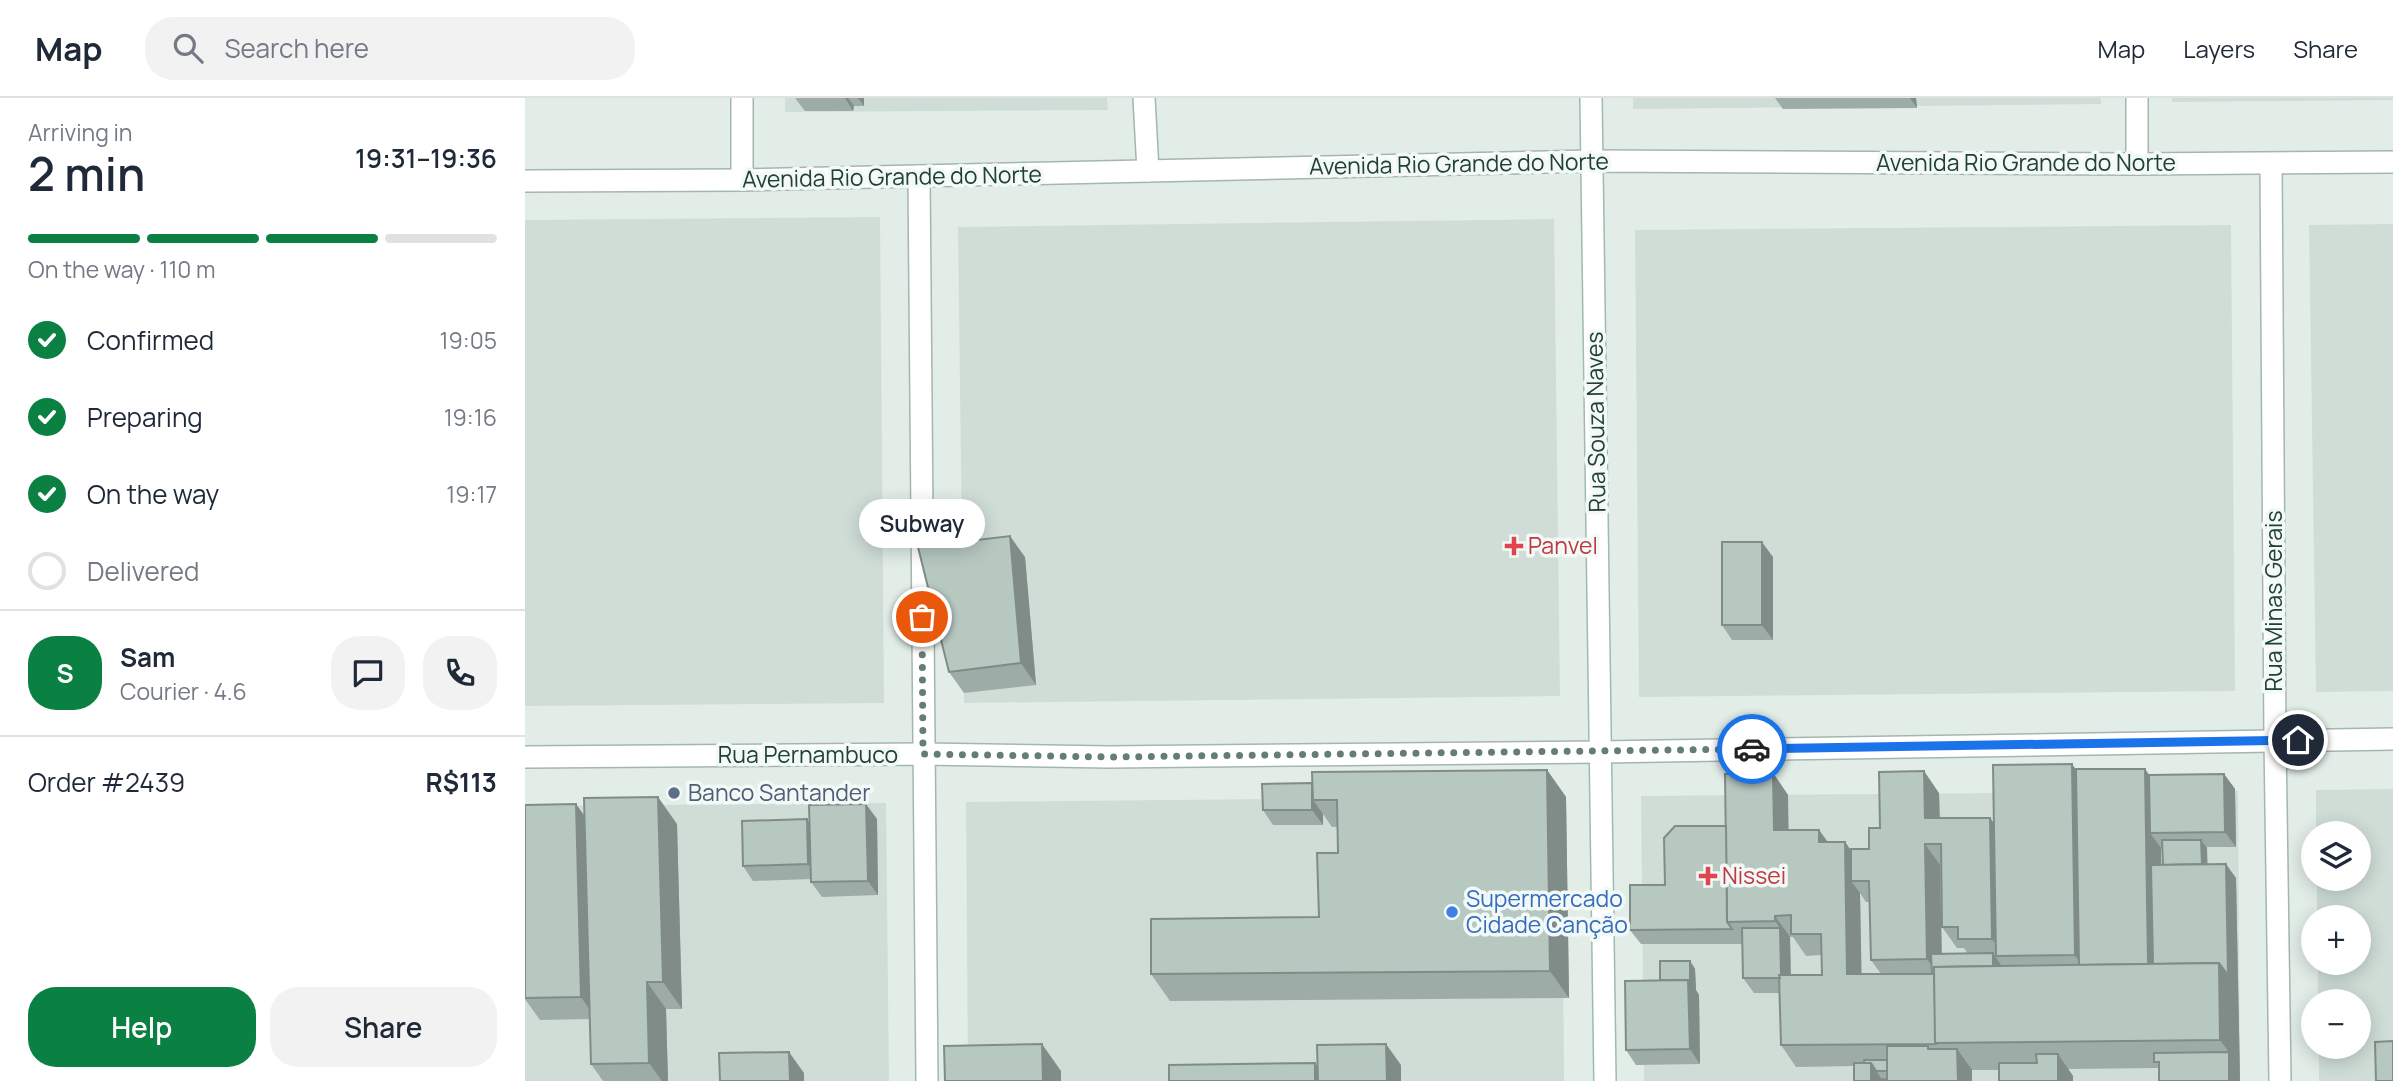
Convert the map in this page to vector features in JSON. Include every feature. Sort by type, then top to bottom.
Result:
[{"type":"street","points":[[742,98],[742,180]]},
{"type":"street","points":[[1144,98],[1147,171]]},
{"type":"street","name":"Rua Souza Naves","points":[[1591,98],[1605,1081]]},
{"type":"street","points":[[2137,98],[2137,164]]},
{"type":"street","name":"Avenida Rio Grande do Norte","points":[[525,181],[742,180],[1592,161],[2393,163]]},
{"type":"street","name":"Rua Minas Gerais","points":[[2271,164],[2280,1081]]},
{"type":"street","points":[[919,176],[927,1081]]},
{"type":"street","name":"Rua Pernambuco","points":[[525,757],[923,754],[1109,757],[2393,739]]},
{"type":"shaded area","points":[[785,98],[1107,98],[1108,110],[785,112]]},
{"type":"shaded area","points":[[1633,98],[2101,98],[2101,104],[1633,109]]},
{"type":"shaded area","points":[[2172,98],[2393,98],[2393,100],[2172,102]]},
{"type":"shaded area","points":[[880,217],[884,703],[525,706],[525,220]]},
{"type":"shaded area","points":[[1554,219],[1560,696],[964,703],[958,227]]},
{"type":"shaded area","points":[[2393,224],[2393,691],[2316,692],[2309,225]]},
{"type":"shaded area","points":[[2231,225],[2235,691],[1639,697],[1635,230]]},
{"type":"shaded area","points":[[2393,789],[2393,1081],[2319,1081],[2319,1059],[2371,1059],[2371,989],[2318,989],[2318,975],[2371,975],[2371,905],[2317,905],[2317,891],[2371,891],[2371,821],[2316,821],[2316,790]]},
{"type":"shaded area","points":[[2238,791],[2240,1081],[1644,1081],[1641,796]]},
{"type":"shaded area","points":[[1562,796],[1564,1081],[968,1081],[966,802]]},
{"type":"shaded area","points":[[886,803],[889,1081],[525,1081],[525,806]]},
{"type":"building","points":[[1010,536],[1021,663],[949,672],[918,547]]},
{"type":"building","points":[[1722,542],[1762,542],[1762,625],[1722,625]]},
{"type":"building","points":[[2072,764],[2075,955],[1996,956],[1993,765]]},
{"type":"building","points":[[2076,769],[2145,769],[2148,964],[2079,965]]},
{"type":"building","name":"Supermercado Cidade Canção","points":[[1547,770],[1550,971],[1151,974],[1151,919],[1319,917],[1317,853],[1338,853],[1337,800],[1313,800],[1312,772]]},
{"type":"building","points":[[1924,771],[1925,818],[1990,818],[1992,939],[1958,939],[1958,927],[1942,927],[1941,844],[1925,844],[1927,959],[1871,960],[1869,881],[1851,881],[1851,849],[1869,849],[1869,828],[1880,828],[1879,772]]},
{"type":"building","points":[[1773,773],[1774,830],[1819,830],[1819,842],[1845,842],[1847,974],[1934,974],[1936,1044],[1781,1045],[1779,975],[1822,975],[1821,934],[1791,934],[1791,915],[1775,916],[1775,921],[1727,922],[1725,774]]},
{"type":"building","points":[[2224,774],[2225,832],[2150,833],[2149,775]]},
{"type":"building","points":[[1312,783],[1312,810],[1263,810],[1262,784]]},
{"type":"building","points":[[658,797],[663,982],[647,982],[649,1063],[591,1064],[584,798]]},
{"type":"building","points":[[576,804],[581,997],[525,998],[525,805]]},
{"type":"building","points":[[866,804],[868,881],[811,882],[809,805]]},
{"type":"building","points":[[807,819],[808,864],[743,866],[742,821]]},
{"type":"building","points":[[1675,826],[1726,826],[1727,922],[1732,929],[1630,930],[1630,885],[1665,885],[1664,838]]},
{"type":"building","points":[[2162,840],[2201,840],[2202,864],[2163,865]]},
{"type":"building","points":[[2226,864],[2228,975],[2219,963],[2153,964],[2151,865]]},
{"type":"building","points":[[1742,928],[1780,928],[1780,978],[1743,978]]},
{"type":"building","points":[[1993,953],[1993,966],[1934,967],[1932,974],[1931,954]]},
{"type":"building","points":[[1660,961],[1690,961],[1690,983],[1688,980],[1660,980]]},
{"type":"building","points":[[2219,963],[2220,1040],[1935,1043],[1934,967]]},
{"type":"building","points":[[1688,980],[1690,1049],[1626,1050],[1625,981]]},
{"type":"building","points":[[2393,1041],[2393,1081],[2376,1081],[2375,1042]]},
{"type":"building","points":[[1042,1044],[1043,1081],[945,1081],[944,1046]]},
{"type":"building","points":[[1386,1044],[1387,1081],[1318,1081],[1317,1045]]},
{"type":"building","points":[[1887,1046],[1957,1049],[1958,1081],[1854,1081],[1854,1063],[1871,1063],[1871,1080],[1887,1079]]},
{"type":"building","points":[[789,1052],[790,1081],[720,1081],[719,1053]]},
{"type":"building","points":[[2229,1052],[2229,1081],[2159,1081],[2159,1062],[2154,1062],[2154,1053]]},
{"type":"building","points":[[2036,1054],[2058,1054],[2058,1081],[1999,1081],[1999,1063],[2037,1063]]},
{"type":"building","points":[[1864,1060],[1887,1060],[1887,1071],[1876,1071],[1871,1063],[1864,1063]]},
{"type":"building","points":[[1315,1063],[1315,1081],[1169,1081],[1169,1065]]},
{"type":"way so far","points":[[922,617],[923,754],[1109,757],[1752,749]]},
{"type":"place","name":"Panvel","points":[[1514,546]]},
{"type":"place","name":"Subway","points":[[922,617]]},
{"type":"place","name":"Banco Santander","points":[[674,793]]},
{"type":"place","name":"Nissei","points":[[1708,876]]},
{"type":"place","name":"Supermercado Cidade Canção","points":[[1452,912]]},
{"type":"route","points":[[1752,749],[2298,740]]}]
